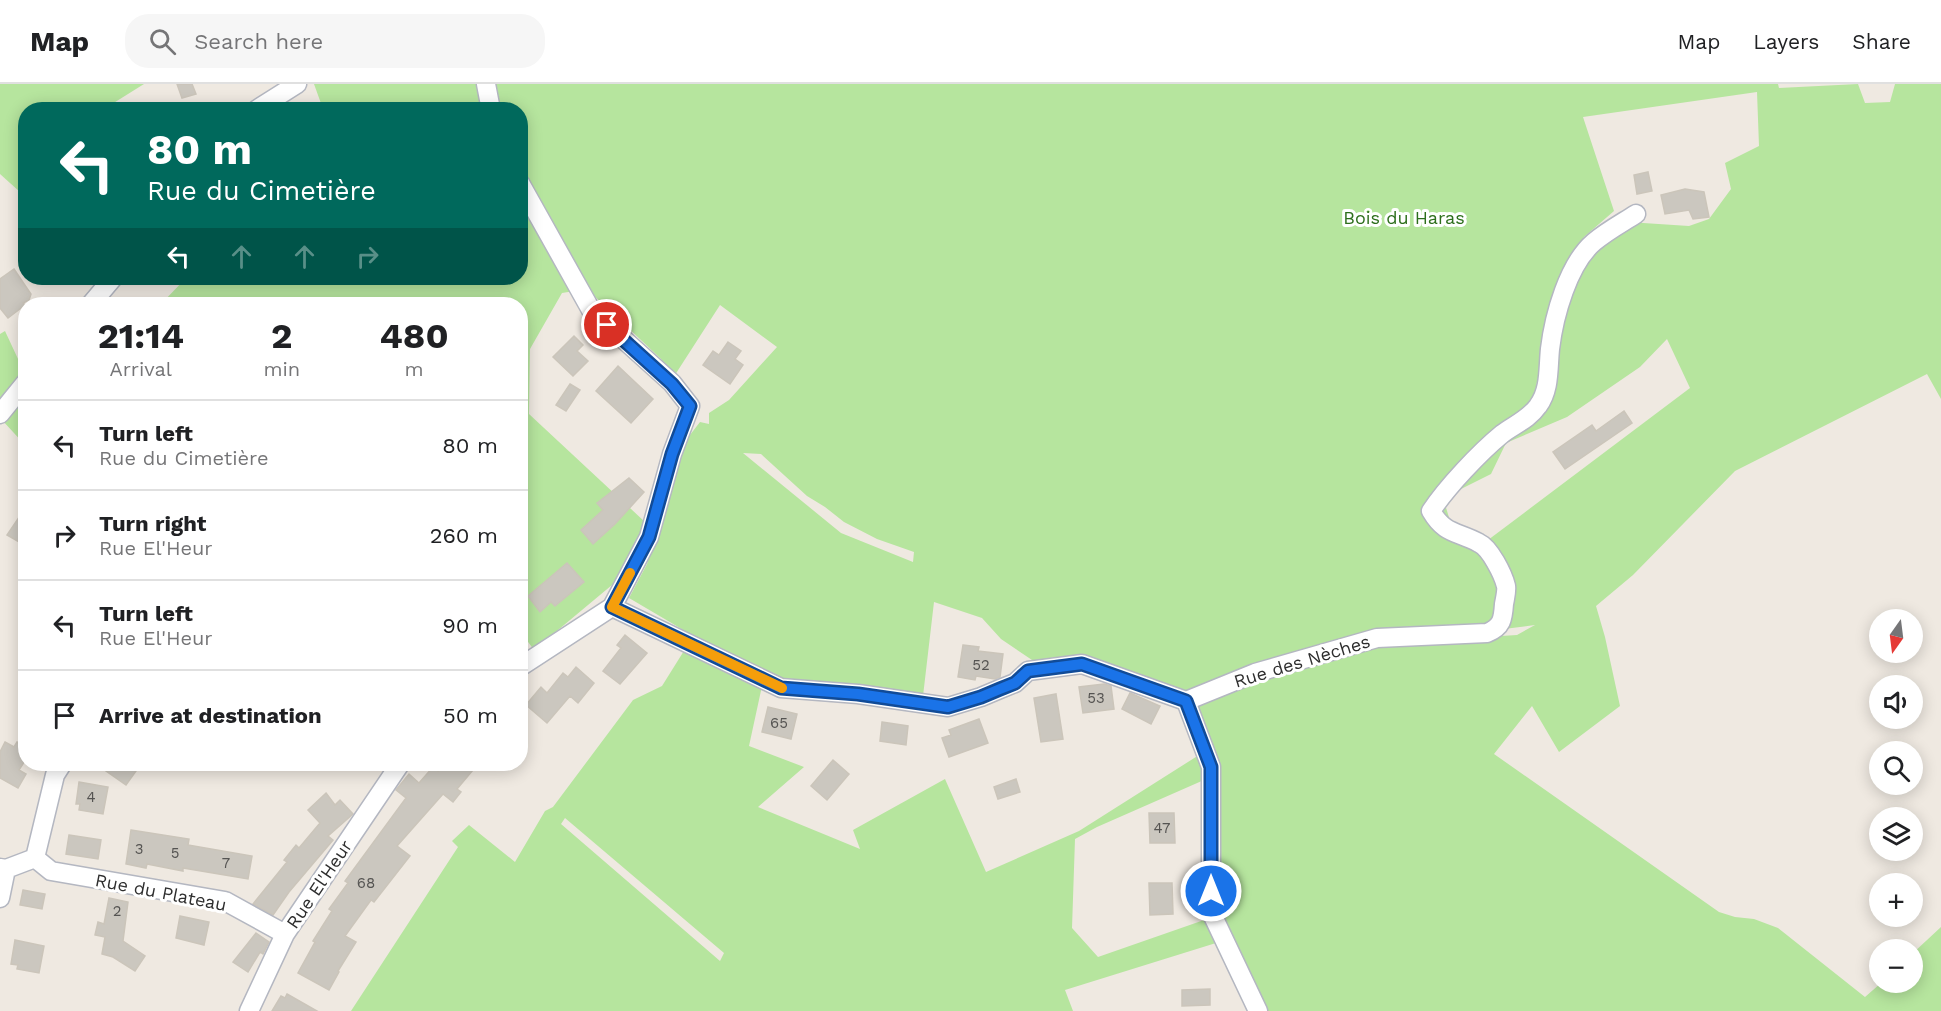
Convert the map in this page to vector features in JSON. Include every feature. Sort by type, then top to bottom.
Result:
[{"type":"street","points":[[269,102],[297,84]]},
{"type":"street","points":[[486,84],[489,102]]},
{"type":"street","points":[[528,197],[591,310],[672,384],[690,406],[672,454],[649,537],[612,607],[528,662]]},
{"type":"street","name":"Rue des Nèches","points":[[1186,701],[1255,673],[1377,638],[1487,633],[1497,628],[1503,620],[1506,587],[1499,568],[1482,544],[1446,529],[1437,523],[1431,511],[1470,466],[1502,434],[1522,421],[1538,406],[1547,388],[1550,348],[1557,310],[1570,274],[1593,243],[1636,214]]},
{"type":"street","points":[[97,297],[107,285]]},
{"type":"street","points":[[0,414],[18,392]]},
{"type":"street","points":[[612,607],[781,688],[858,694],[948,707],[1015,683],[1028,671],[1082,664],[1186,701],[1211,767],[1211,912],[1258,1011]]},
{"type":"street","points":[[0,898],[3,868],[34,858],[58,771]]},
{"type":"street","name":"Rue El'Heur","points":[[249,1011],[285,934],[395,771]]},
{"type":"street","name":"Rue du Plateau","points":[[34,858],[51,871],[225,901],[285,934]]},
{"type":"green space","points":[[0,84],[144,84],[115,102],[18,102],[18,190],[0,174]]},
{"type":"green space","name":"Bois du Haras","points":[[314,84],[1778,84],[1779,88],[1858,84],[1865,103],[1890,102],[1895,84],[1941,84],[1941,399],[1927,374],[1735,471],[1633,575],[1596,606],[1620,706],[1559,752],[1532,706],[1494,754],[1719,912],[1754,919],[1778,928],[1865,997],[1870,993],[1923,993],[1923,944],[1941,927],[1941,1011],[1263,1011],[1215,911],[1214,769],[1192,711],[1202,699],[1336,654],[1405,642],[1517,635],[1535,625],[1504,629],[1509,583],[1488,540],[1690,388],[1667,339],[1640,367],[1567,417],[1506,443],[1491,474],[1443,498],[1456,540],[1484,554],[1496,576],[1498,606],[1493,625],[1484,629],[1369,631],[1181,694],[1110,665],[1055,657],[1035,662],[1001,639],[982,618],[934,602],[923,696],[785,683],[697,638],[629,598],[647,564],[683,444],[700,422],[709,424],[709,413],[729,400],[777,347],[720,305],[673,378],[661,359],[587,289],[562,293],[530,349],[529,414],[645,522],[634,560],[618,580],[534,650],[528,642],[528,297],[168,297],[179,285],[528,285],[528,102],[320,102]],"holes":[[[1757,92],[1759,146],[1725,163],[1731,189],[1709,219],[1689,226],[1628,222],[1575,271],[1560,310],[1549,389],[1534,396],[1556,293],[1584,237],[1614,211],[1583,117]],[[743,453],[761,454],[807,496],[844,522],[877,539],[914,552],[913,562],[841,533]]]},
{"type":"green space","points":[[5,331],[18,359],[18,384],[0,410],[0,334]]},
{"type":"green space","points":[[18,400],[18,437],[2,420]]},
{"type":"green space","points":[[687,646],[762,686],[749,746],[804,767],[758,807],[860,849],[853,830],[945,779],[986,872],[1079,831],[1199,755],[1204,780],[1075,839],[1072,928],[1098,957],[1207,919],[1216,943],[1065,990],[1073,1011],[351,1011],[458,847],[452,841],[469,825],[515,862],[545,811],[553,807],[633,700],[662,686]],"holes":[[[565,818],[724,953],[720,961],[561,824]]]},
{"type":"building","points":[[177,84],[192,84],[196,94],[182,98]]},
{"type":"building","points":[[1648,172],[1652,191],[1637,194],[1634,175]]},
{"type":"building","points":[[1685,189],[1704,192],[1709,217],[1693,219],[1689,210],[1665,214],[1661,195]]},
{"type":"building","points":[[14,269],[18,275],[18,285],[25,285],[31,294],[30,297],[18,297],[18,310],[8,318],[0,308],[0,279]]},
{"type":"building","points":[[574,336],[583,345],[577,351],[588,361],[573,376],[553,357]]},
{"type":"building","points":[[728,342],[741,351],[735,359],[743,365],[730,384],[703,365],[713,351],[719,355]]},
{"type":"building","points":[[618,366],[653,399],[631,423],[596,391]]},
{"type":"building","points":[[570,384],[580,390],[566,411],[556,405]]},
{"type":"building","points":[[1624,411],[1632,423],[1565,469],[1553,452],[1592,425],[1596,431]]},
{"type":"building","points":[[629,478],[644,492],[593,544],[581,530],[603,510],[597,503]]},
{"type":"building","points":[[18,519],[18,541],[7,535]]},
{"type":"building","points":[[567,563],[584,582],[555,606],[551,602],[540,612],[528,596]]},
{"type":"building","points":[[625,635],[647,653],[620,684],[603,671],[621,648],[617,645]]},
{"type":"building","points":[[963,645],[979,647],[978,651],[1003,654],[1000,677],[995,679],[976,676],[975,680],[958,677]]},
{"type":"building","points":[[576,667],[594,683],[578,703],[570,696],[547,723],[528,707],[528,703],[541,687],[547,693],[563,673],[568,677]]},
{"type":"building","points":[[1104,684],[1111,686],[1114,709],[1083,713],[1079,687]]},
{"type":"building","points":[[1130,693],[1160,706],[1151,724],[1122,709]]},
{"type":"building","points":[[1056,694],[1063,739],[1041,742],[1034,698]]},
{"type":"building","points":[[768,707],[797,714],[791,739],[762,732]]},
{"type":"building","points":[[979,719],[988,743],[949,757],[942,738],[951,735],[949,730]]},
{"type":"building","points":[[882,722],[908,726],[906,745],[880,741]]},
{"type":"building","points":[[5,742],[14,747],[18,742],[18,771],[26,774],[18,788],[0,778],[0,752]]},
{"type":"building","points":[[833,760],[849,774],[827,800],[811,786]]},
{"type":"building","points":[[106,771],[136,771],[126,785]]},
{"type":"building","points":[[430,771],[472,771],[457,789],[461,792],[453,802],[443,794],[397,846],[410,856],[374,902],[371,900],[345,936],[356,942],[329,990],[298,973],[315,942],[313,941],[332,911],[329,909],[348,883],[345,881],[406,798],[396,790],[409,774],[419,783]]},
{"type":"building","points":[[1016,779],[1020,792],[998,799],[994,787]]},
{"type":"building","points":[[79,782],[108,787],[103,814],[79,810],[80,804],[76,804]]},
{"type":"building","points":[[326,793],[335,805],[340,800],[353,814],[328,836],[333,840],[289,892],[273,915],[253,904],[287,862],[284,860],[296,845],[299,848],[320,823],[308,810]]},
{"type":"building","points":[[1149,813],[1174,813],[1175,843],[1150,843]]},
{"type":"building","points":[[131,830],[189,839],[188,845],[252,856],[248,879],[183,868],[183,871],[147,864],[146,868],[126,864]]},
{"type":"building","points":[[69,835],[101,840],[98,859],[66,854]]},
{"type":"building","points":[[1149,883],[1172,883],[1173,914],[1150,915]]},
{"type":"building","points":[[23,890],[45,894],[42,909],[20,905]]},
{"type":"building","points":[[109,898],[128,902],[123,941],[145,956],[135,971],[113,957],[102,954],[105,937],[95,935],[98,922],[104,924]]},
{"type":"building","points":[[180,916],[209,922],[204,945],[176,938]]},
{"type":"building","points":[[256,933],[269,942],[263,954],[260,952],[248,972],[233,962]]},
{"type":"building","points":[[15,940],[44,946],[39,973],[17,969],[18,965],[11,964]]},
{"type":"building","points":[[1210,989],[1210,1005],[1182,1006],[1182,990]]},
{"type":"building","points":[[287,994],[317,1011],[272,1011],[281,996],[285,998]]},
{"type":"slow traffic","points":[[630,573],[612,607],[782,688]]},
{"type":"route","points":[[607,325],[672,384],[690,406],[672,454],[649,537],[612,607],[781,688],[858,694],[948,707],[1015,683],[1028,671],[1082,664],[1186,701],[1211,767],[1211,891]]}]
